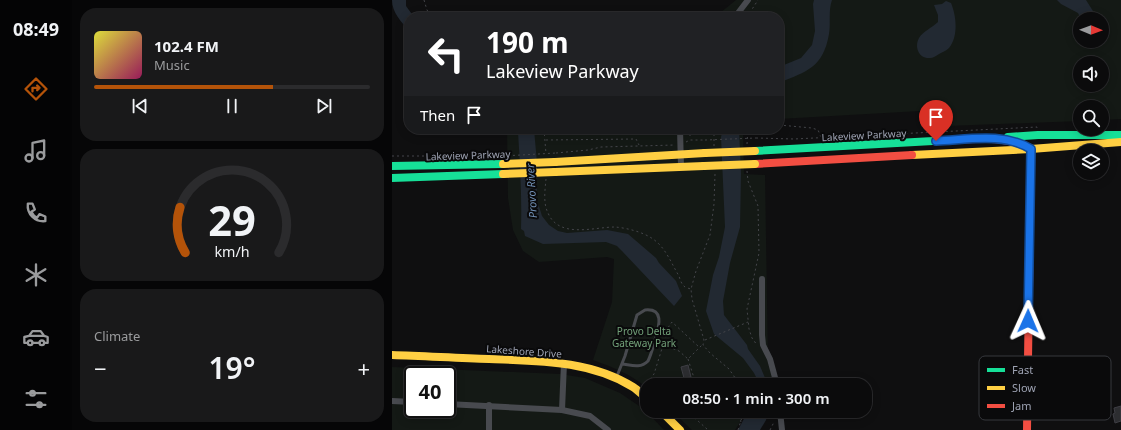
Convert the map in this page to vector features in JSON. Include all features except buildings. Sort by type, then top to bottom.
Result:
[{"type":"street","points":[[739,12],[748,0]]},
{"type":"street","points":[[680,134],[681,167]]},
{"type":"street","points":[[996,138],[1038,135],[1121,135]]},
{"type":"street","name":"Lakeview Parkway","points":[[392,166],[555,162],[996,138],[1017,142],[1031,149]]},
{"type":"street","points":[[1028,356],[1031,149],[1121,142]]},
{"type":"street","name":"Lakeview Parkway","points":[[392,178],[755,164],[1031,149]]},
{"type":"street","points":[[762,279],[763,345],[770,359],[775,378]]},
{"type":"street","name":"Lakeshore Drive","points":[[392,355],[534,360],[564,363],[594,370],[616,378],[633,386],[640,392]]},
{"type":"street","points":[[562,410],[564,363]]},
{"type":"street","points":[[392,401],[404,402]]},
{"type":"street","points":[[456,404],[562,410],[590,416],[608,430]]},
{"type":"street","points":[[489,430],[490,405]]},
{"type":"street","points":[[668,418],[680,430]]},
{"type":"street","points":[[781,418],[782,430]]},
{"type":"street","points":[[1027,420],[1027,430]]},
{"type":"lane","points":[[616,378],[622,364],[637,315],[645,310],[653,311],[658,315],[660,323],[649,358],[646,363],[641,366],[622,364]]},
{"type":"path","points":[[424,0],[428,12]]},
{"type":"path","points":[[750,12],[758,0]]},
{"type":"path","points":[[784,125],[812,128],[818,130],[820,137]]},
{"type":"path","points":[[690,134],[690,140],[756,138],[794,139],[1037,127],[1037,129]]},
{"type":"path","points":[[544,134],[546,156]]},
{"type":"path","points":[[714,134],[714,150]]},
{"type":"path","points":[[746,149],[748,134]]},
{"type":"path","points":[[545,140],[636,139],[639,146]]},
{"type":"path","points":[[392,156],[504,156],[556,153],[588,150],[601,147],[674,145]]},
{"type":"path","points":[[747,170],[748,181],[758,206],[759,254],[747,305]]},
{"type":"path","points":[[703,345],[704,340],[692,298],[691,289],[696,271],[710,235],[714,204],[715,172]]},
{"type":"path","points":[[546,176],[544,196],[547,212],[553,221],[564,228],[574,230],[616,227],[630,230],[651,238],[662,247],[685,287],[691,289]]},
{"type":"path","points":[[651,378],[654,374],[669,326],[672,322],[699,347]]},
{"type":"path","points":[[704,340],[749,322]]},
{"type":"path","points":[[664,345],[679,351],[688,359],[694,378]]},
{"type":"path","points":[[688,359],[699,347],[703,345]]},
{"type":"path","points":[[703,345],[710,353],[730,369],[736,377]]},
{"type":"path","points":[[695,418],[708,430]]},
{"type":"path","points":[[740,418],[741,423]]},
{"type":"path","points":[[738,430],[742,418]]},
{"type":"path","points":[[770,430],[775,418]]},
{"type":"green space","points":[[736,0],[1121,0],[1121,119],[1109,120],[1109,100],[1073,100],[1073,121],[921,127],[920,111],[784,119],[784,12],[721,12]]},
{"type":"green space","name":"Provo Delta Gateway Park","points":[[507,134],[743,134],[744,174],[765,175],[768,362],[773,378],[640,378],[640,382],[614,368],[593,360],[612,302],[614,259],[607,257],[539,262],[523,251],[513,230],[508,198]]},
{"type":"green space","points":[[392,367],[404,368],[404,418],[456,418],[456,370],[560,374],[585,378],[620,393],[640,407],[640,418],[653,418],[664,430],[392,430]]},
{"type":"green space","points":[[679,418],[743,418],[735,430],[692,430]]},
{"type":"water","points":[[392,0],[406,0],[406,6],[410,12],[404,12],[404,24],[395,13]]},
{"type":"water","points":[[814,0],[832,0],[830,8],[829,34],[823,54],[812,67],[784,81],[784,65],[801,58],[812,45],[815,31]]},
{"type":"water","points":[[1057,0],[1086,0],[1094,12],[1076,12],[1061,4]]},
{"type":"water","points":[[946,1],[951,3],[956,26],[952,43],[948,49],[933,57],[923,57],[917,49],[919,38],[923,33],[938,22],[938,15],[934,5],[942,4]]},
{"type":"water","name":"Provo River","points":[[518,134],[534,134],[537,163],[537,200],[542,216],[549,225],[558,231],[567,233],[607,230],[628,234],[656,258],[676,281],[682,296],[674,306],[617,246],[606,242],[543,244],[525,236],[524,231],[521,229],[521,180]]},
{"type":"water","points":[[722,134],[739,134],[741,174],[740,227],[730,263],[723,301],[724,315],[747,345],[748,349],[760,366],[765,378],[756,378],[743,358],[714,334],[706,311],[725,227],[721,137]]},
{"type":"water","points":[[744,418],[766,418],[760,430],[738,430]]},
{"type":"traffic: fast","points":[[1008,137],[1038,135],[1121,135]]},
{"type":"traffic: fast","points":[[755,151],[951,140]]},
{"type":"traffic: fast","points":[[392,166],[503,164]]},
{"type":"traffic: fast","points":[[392,178],[503,174]]},
{"type":"traffic: slow","points":[[912,155],[1031,149],[1121,142]]},
{"type":"traffic: slow","points":[[705,153],[755,151]]},
{"type":"traffic: slow","points":[[555,162],[705,153]]},
{"type":"traffic: slow","points":[[503,164],[555,162]]},
{"type":"traffic: slow","points":[[704,166],[755,164]]},
{"type":"traffic: slow","points":[[555,172],[704,166]]},
{"type":"traffic: slow","points":[[503,174],[555,172]]},
{"type":"traffic: slow","points":[[392,355],[526,360],[563,364],[581,367],[616,378],[635,388],[640,393]]},
{"type":"traffic: slow","points":[[668,418],[680,430]]},
{"type":"traffic: jam","points":[[951,140],[1000,139],[1030,148]]},
{"type":"traffic: jam","points":[[1028,356],[1031,149]]},
{"type":"traffic: jam","points":[[755,164],[912,155]]},
{"type":"traffic: jam","points":[[1027,420],[1027,430]]},
{"type":"route","points":[[936,141],[1003,138],[1017,142],[1031,149],[1028,321]]}]
